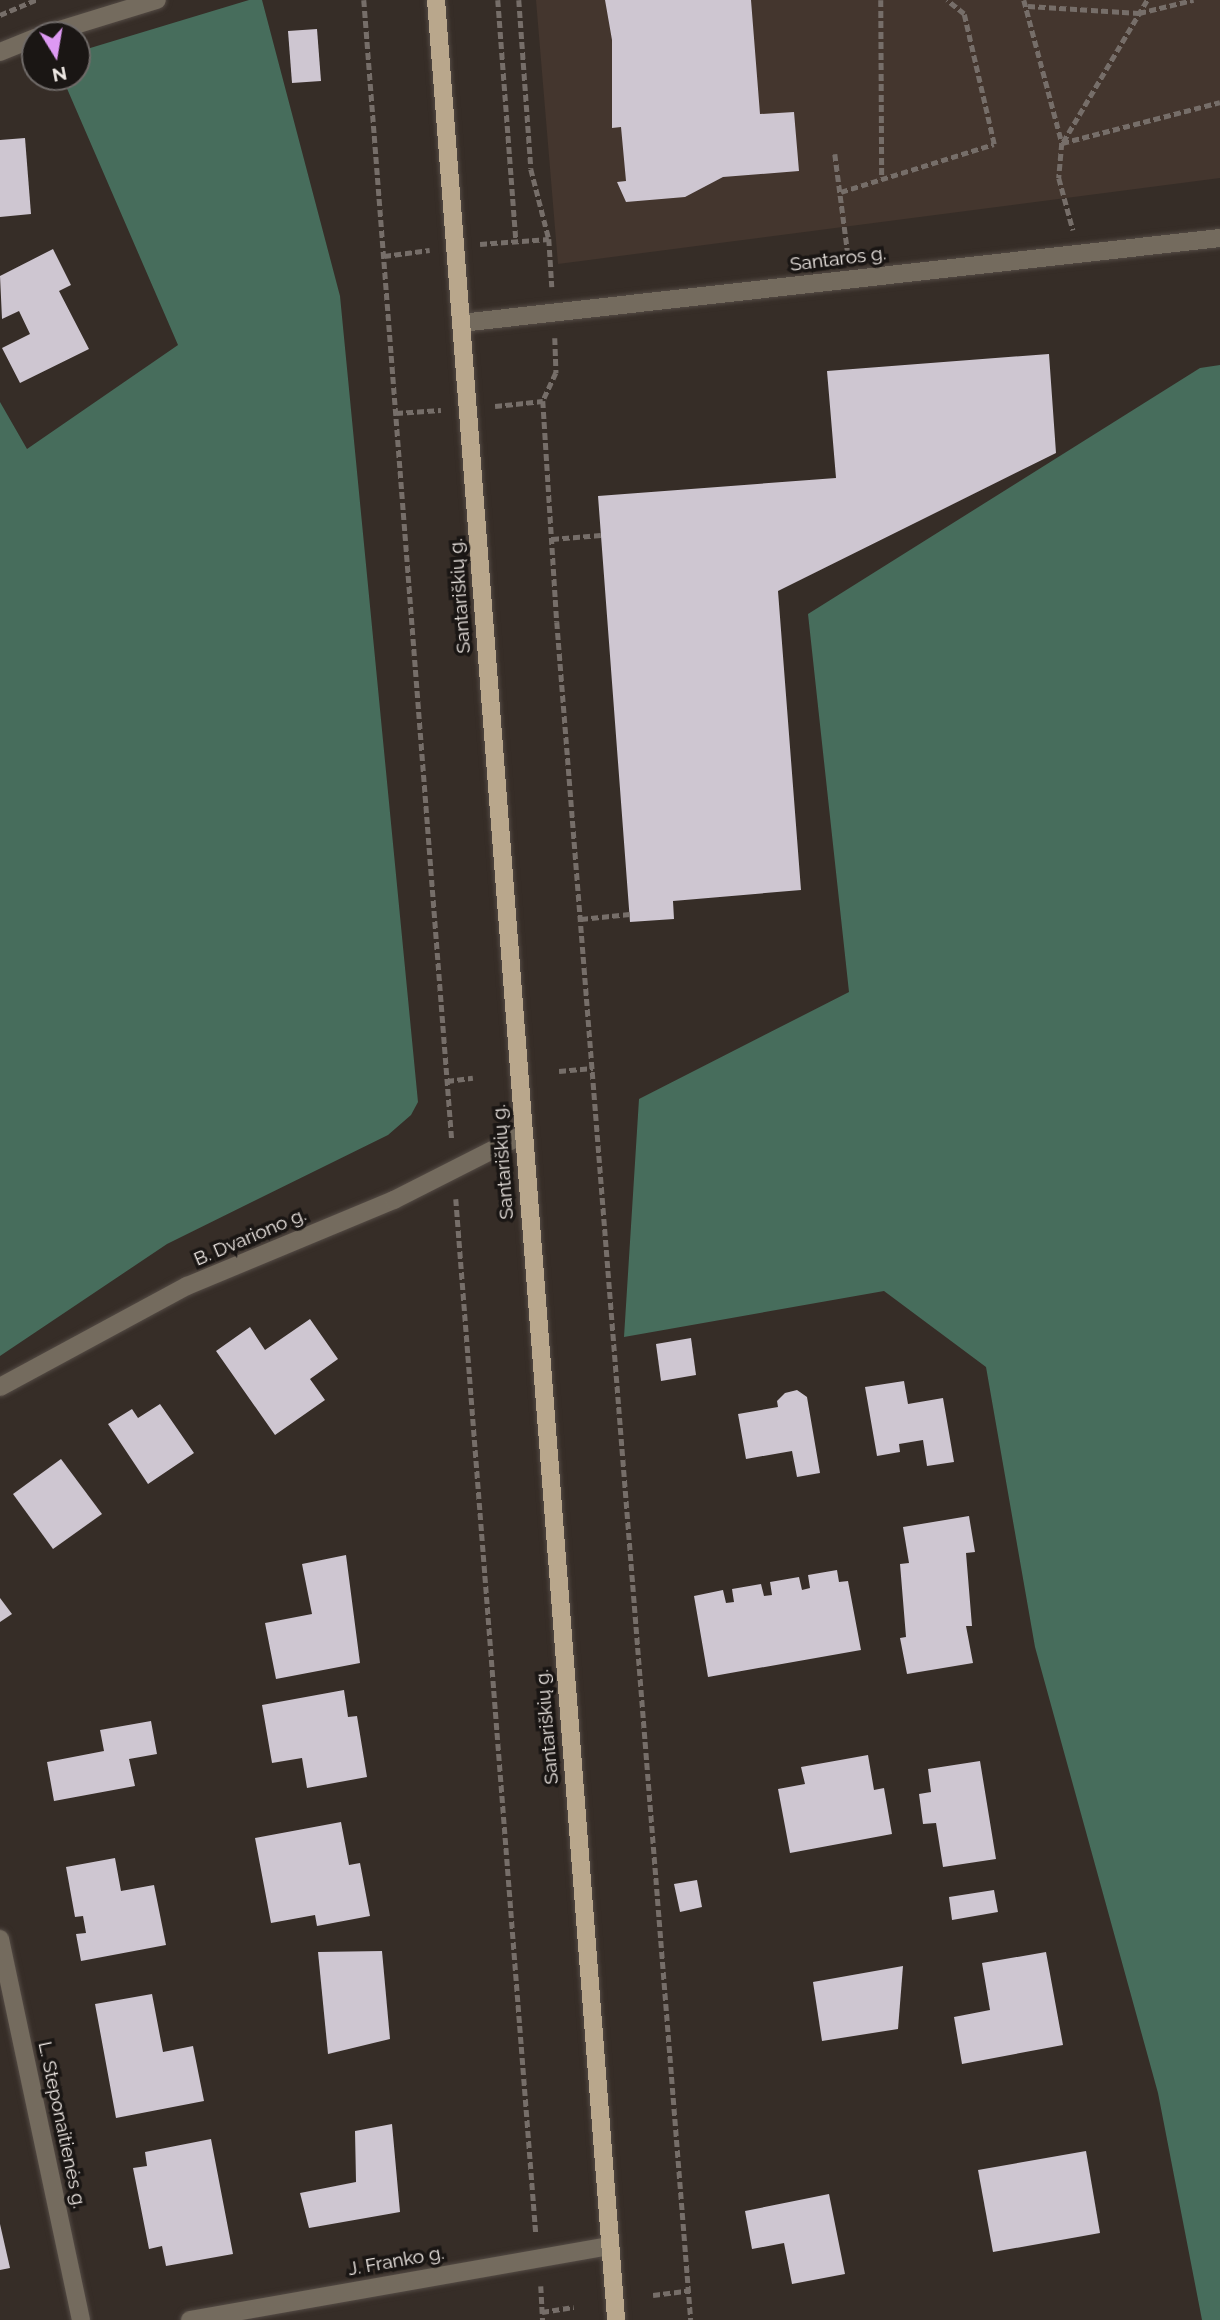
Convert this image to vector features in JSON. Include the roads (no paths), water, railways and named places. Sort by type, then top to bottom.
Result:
[{"type":"main road","name":"Santariškių g.","points":[[436,0],[616,2320]]},
{"type":"street","points":[[89,21],[157,0]]},
{"type":"street","points":[[0,52],[21,44]]},
{"type":"street","name":"Santaros g.","points":[[461,323],[1220,238]]},
{"type":"street","name":"B. Dvariono g.","points":[[0,1387],[187,1286],[394,1200],[522,1135]]},
{"type":"street","name":"L. Steponaitienės g.","points":[[0,1939],[82,2320]]},
{"type":"street","name":"J. Franko g.","points":[[190,2320],[610,2246]]}]
